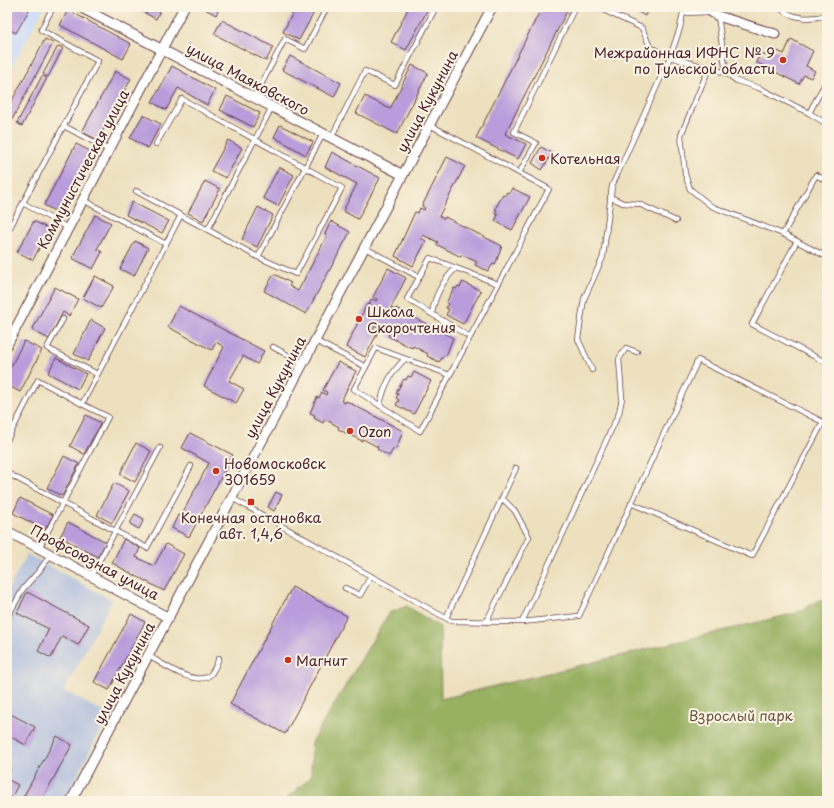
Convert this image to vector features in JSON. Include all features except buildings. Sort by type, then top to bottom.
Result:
[{"type":"street","name":"улица Маяковского","points":[[80,7],[162,48],[403,176]]},
{"type":"street","name":"Коммунистическая улица","points":[[7,345],[184,7]]},
{"type":"street","name":"улица Кукунина","points":[[71,801],[492,7]]},
{"type":"street","points":[[711,11],[775,34]]},
{"type":"street","name":"Профсоюзная улица","points":[[7,531],[169,618]]},
{"type":"lane","points":[[7,233],[98,61],[41,30],[53,7]]},
{"type":"lane","points":[[254,98],[285,39],[305,49],[327,7]]},
{"type":"lane","points":[[258,257],[305,168],[327,136],[365,71],[395,85],[436,7]]},
{"type":"lane","points":[[519,173],[536,143],[514,132],[575,7]]},
{"type":"lane","points":[[597,7],[642,28],[650,47],[670,57],[726,73],[738,81],[765,91],[809,113],[827,124]]},
{"type":"lane","points":[[778,7],[785,13],[813,19],[827,15]]},
{"type":"lane","points":[[592,370],[578,339],[584,299],[603,257],[612,186],[670,57],[680,28],[682,13],[711,11],[726,73]]},
{"type":"lane","points":[[710,68],[681,135],[685,174],[690,189],[711,206],[783,234],[827,257]]},
{"type":"lane","points":[[809,113],[827,80]]},
{"type":"lane","points":[[136,191],[258,257],[296,274],[342,188],[182,99],[156,144]]},
{"type":"lane","points":[[208,229],[272,107]]},
{"type":"lane","points":[[430,125],[549,189],[450,375],[420,430],[354,389],[376,348],[450,375]]},
{"type":"lane","points":[[64,126],[109,150]]},
{"type":"lane","points":[[783,234],[816,175],[827,181]]},
{"type":"lane","points":[[610,197],[623,204],[640,204],[676,221]]},
{"type":"lane","points":[[83,200],[166,244]]},
{"type":"lane","points":[[23,203],[68,228]]},
{"type":"lane","points":[[82,404],[181,215]]},
{"type":"lane","points":[[797,241],[752,324],[827,363]]},
{"type":"lane","points":[[365,248],[419,277]]},
{"type":"lane","points":[[470,337],[407,299],[430,258],[498,284]]},
{"type":"lane","points":[[432,314],[433,303],[447,276],[456,268]]},
{"type":"lane","points":[[63,319],[48,348],[97,374]]},
{"type":"lane","points":[[316,341],[366,367]]},
{"type":"lane","points":[[273,347],[304,364]]},
{"type":"lane","points":[[522,622],[619,413],[622,398],[619,359],[626,348],[637,352]]},
{"type":"lane","points":[[380,406],[382,394],[396,367],[405,359]]},
{"type":"lane","points":[[232,498],[451,621],[522,622],[579,616],[631,503],[698,360],[823,422],[752,556],[631,503]]},
{"type":"lane","points":[[7,440],[38,380],[108,418],[39,548]]},
{"type":"lane","points":[[91,576],[160,448]]},
{"type":"lane","points":[[7,473],[147,548],[191,466]]},
{"type":"lane","points":[[446,618],[516,468]]},
{"type":"lane","points":[[486,622],[529,537],[515,511],[502,498]]},
{"type":"lane","points":[[7,618],[23,589],[39,571],[51,554]]},
{"type":"lane","points":[[345,588],[360,595],[370,576]]},
{"type":"lane","points":[[149,656],[195,680],[204,678],[211,674],[219,658]]},
{"type":"shaded area","points":[[7,7],[44,7],[7,76]]},
{"type":"shaded area","points":[[27,554],[112,600],[64,691],[109,715],[64,801],[7,801],[7,592]]},
{"type":"green space","name":"Взрослый парк","points":[[820,600],[827,603],[827,801],[284,801],[311,777],[312,741],[389,613],[407,606],[440,627],[441,699],[796,613]]},
{"type":"place","name":"Межрайонная ИФНС № 9 по Тульской области","points":[[783,60]]},
{"type":"place","name":"Котельная","points":[[542,158]]},
{"type":"place","name":"Школа Скорочтения","points":[[359,319]]},
{"type":"place","name":"Ozon","points":[[350,431]]},
{"type":"place","name":"Новомосковск 301659","points":[[216,471]]},
{"type":"place","name":"Конечная остановка авт. 1,4,6","points":[[251,502]]},
{"type":"place","name":"Магнит","points":[[288,660]]}]
